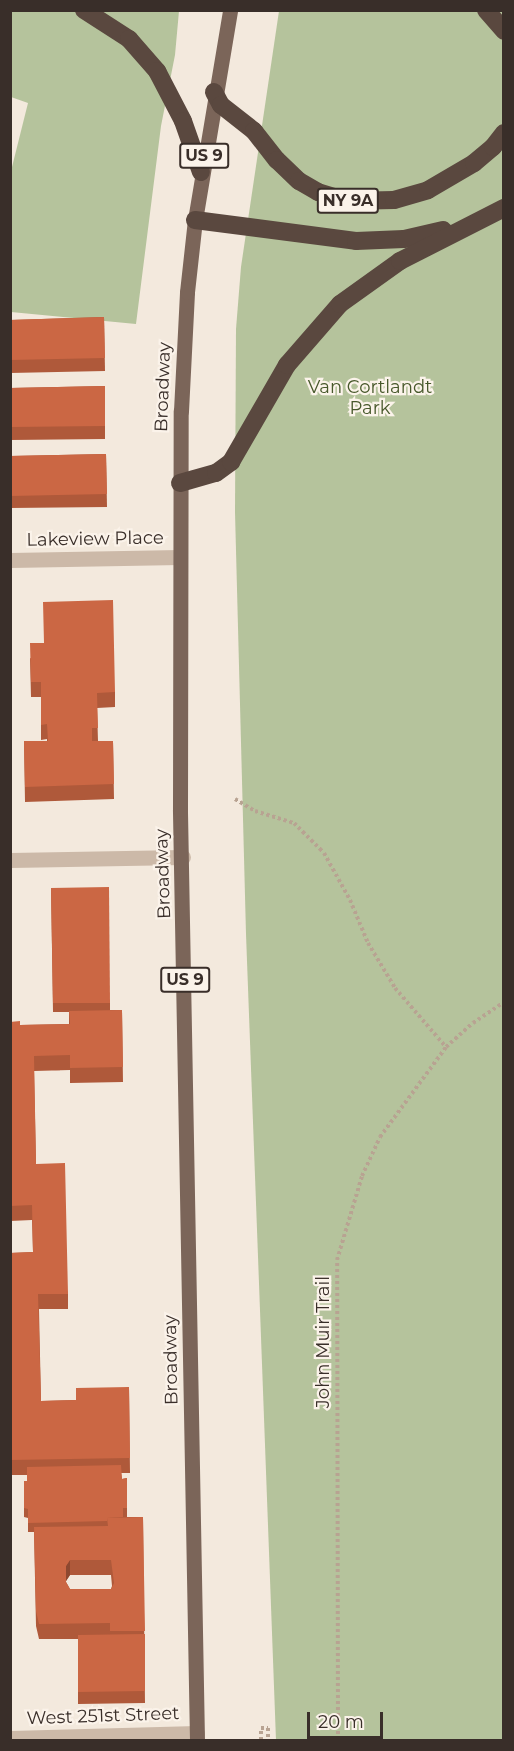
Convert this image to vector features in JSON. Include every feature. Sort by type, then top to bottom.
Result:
[{"type":"highway","points":[[84,10],[129,39],[157,71],[183,121],[201,172]]},
{"type":"highway","points":[[486,10],[504,31]]},
{"type":"highway","name":"NY 9A","points":[[214,92],[221,105],[254,131],[283,167],[299,181],[318,192],[347,201],[394,200],[428,190],[469,168],[493,147],[504,133]]},
{"type":"highway","points":[[195,220],[330,239],[381,241],[428,234],[498,210]]},
{"type":"highway","points":[[180,483],[216,473],[231,462],[287,365],[340,304],[400,261],[498,210]]},
{"type":"main road","name":"Broadway","points":[[197,1737],[183,857],[180,483],[184,328],[195,220],[214,92],[230,10]]},
{"type":"street","name":"Lakeview Place","points":[[10,560],[180,557]]},
{"type":"street","points":[[10,860],[183,857]]},
{"type":"street","name":"West 251st Street","points":[[11,1738],[197,1737]]},
{"type":"path","points":[[235,799],[255,811],[294,823],[324,853],[350,900],[368,943],[395,988],[446,1047]]},
{"type":"path","name":"John Muir Trail","points":[[338,1740],[337,1260],[362,1176],[380,1137],[446,1047],[473,1023],[504,1002]]},
{"type":"path","points":[[261,1740],[261,1728],[268,1728],[268,1740]]},
{"type":"green space","points":[[10,11],[179,11],[175,55],[161,126],[136,324],[11,312],[11,171],[28,103],[11,97]]},
{"type":"green space","name":"Van Cortlandt Park","points":[[279,11],[503,11],[503,1740],[276,1740],[246,934],[235,512],[236,329],[241,267]]},
{"type":"building","points":[[104,317],[105,358],[10,360],[10,320]]},
{"type":"building","points":[[105,386],[105,426],[10,427],[10,388]]},
{"type":"building","points":[[106,454],[107,494],[10,496],[10,456]]},
{"type":"building","points":[[113,600],[115,692],[97,693],[98,728],[92,728],[92,741],[113,741],[114,784],[25,787],[24,741],[48,741],[47,724],[41,725],[41,682],[31,682],[30,643],[44,643],[43,602]]},
{"type":"building","points":[[10,609],[12,670],[10,670]]},
{"type":"building","points":[[109,887],[110,1003],[53,1003],[51,888]]},
{"type":"building","points":[[10,921],[12,974],[10,974]]},
{"type":"building","points":[[122,1010],[123,1067],[70,1068],[70,1055],[34,1056],[36,1164],[65,1163],[68,1294],[38,1294],[41,1401],[76,1400],[76,1388],[129,1387],[130,1458],[10,1460],[10,1253],[33,1252],[32,1205],[10,1206],[10,1022],[20,1021],[20,1025],[70,1024],[69,1011]]},
{"type":"building","points":[[121,1465],[122,1479],[127,1478],[127,1508],[123,1508],[123,1517],[107,1518],[107,1521],[28,1523],[28,1509],[24,1508],[24,1481],[27,1481],[27,1467]]},
{"type":"building","points":[[143,1517],[145,1631],[110,1631],[110,1623],[39,1624],[36,1611],[34,1527],[108,1526],[107,1518]],"holes":[[[70,1560],[111,1560],[114,1583],[111,1589],[70,1589],[66,1582],[66,1566]]]},
{"type":"building","points":[[145,1634],[145,1691],[78,1692],[78,1635]]}]
